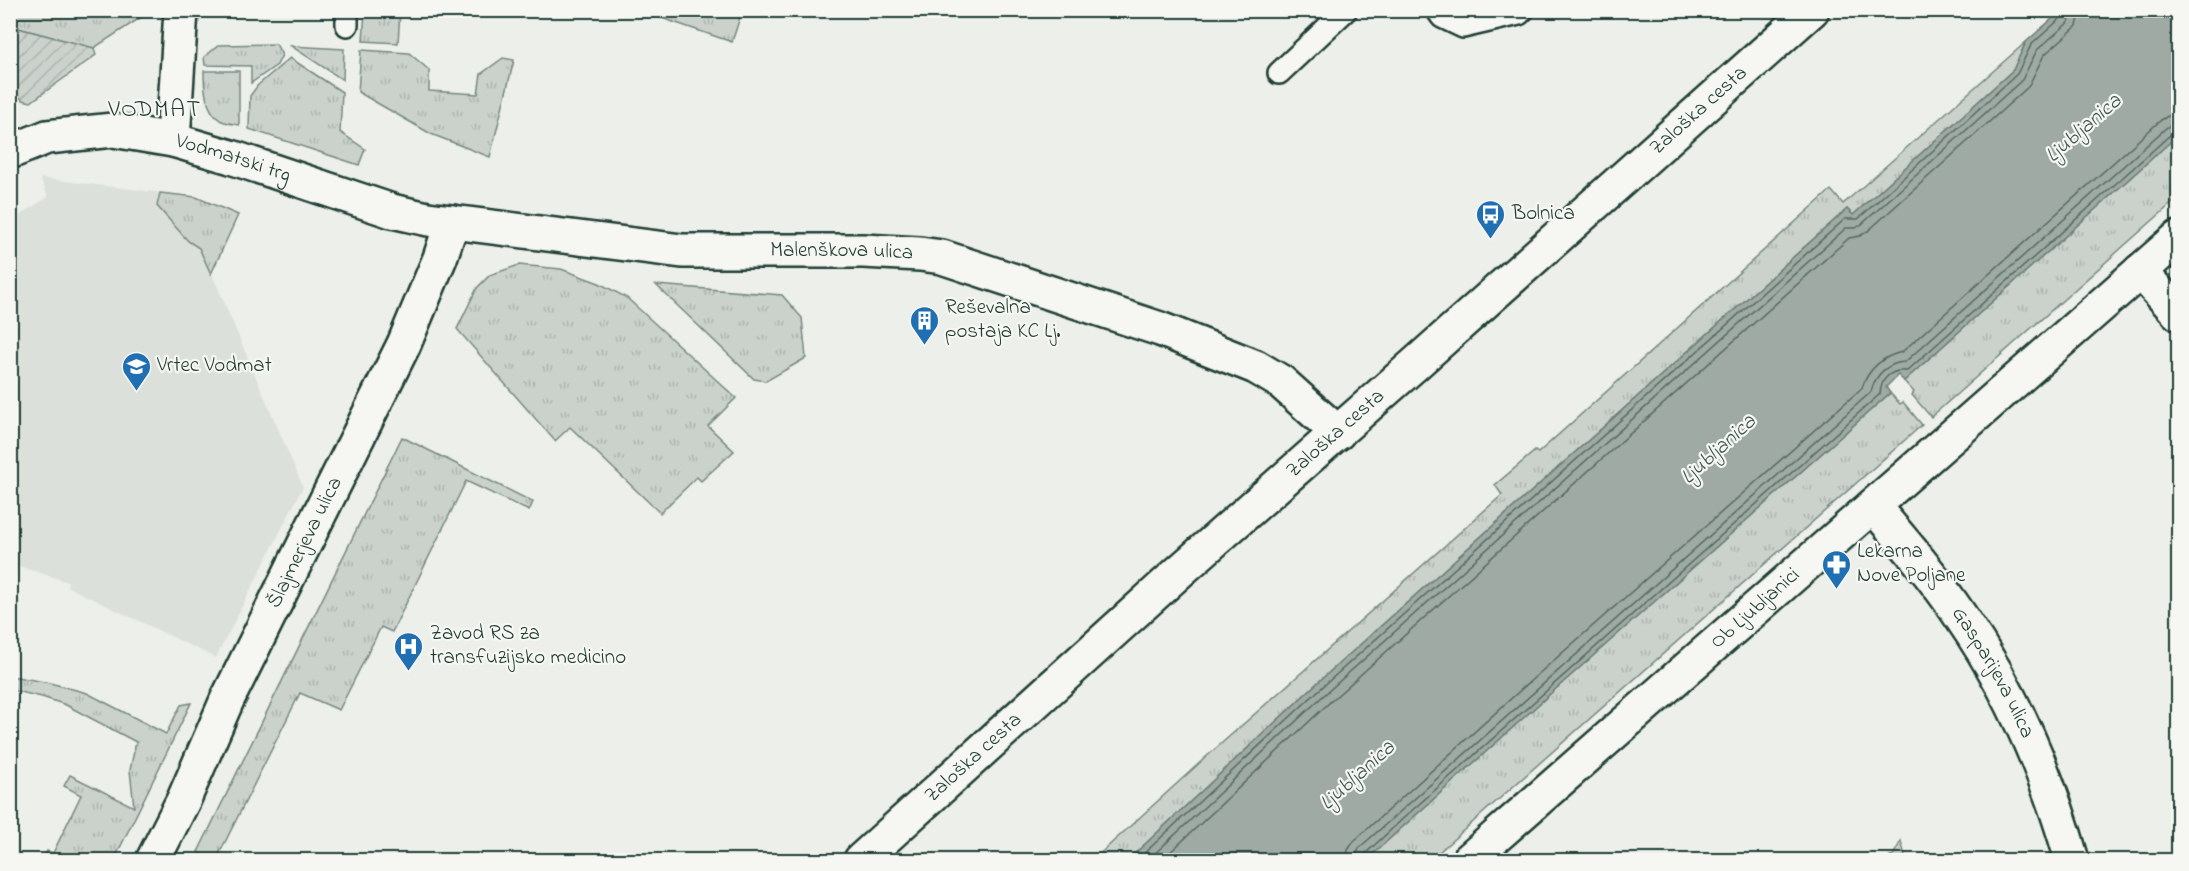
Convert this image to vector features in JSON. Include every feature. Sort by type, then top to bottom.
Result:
[{"type":"street","points":[[172,140],[181,10]]},
{"type":"street","name":"Zaloška cesta","points":[[861,861],[1059,678],[1338,433],[1812,10]]},
{"type":"street","name":"Vodmatski trg","points":[[10,152],[47,137],[113,130],[172,140],[311,184]]},
{"type":"street","name":"Malenškova ulica","points":[[311,184],[392,211],[452,222],[682,250],[863,251],[942,257],[1160,329],[1256,367],[1281,382],[1338,433]]},
{"type":"street","name":"Šlajmerjeva ulica","points":[[153,861],[184,799],[227,699],[404,344],[437,266],[452,222]]},
{"type":"street","name":"Ob Ljubljanici","points":[[1469,861],[2140,271],[2174,251]]},
{"type":"street","points":[[2140,271],[2178,313]]},
{"type":"street","name":"Gasparijeva ulica","points":[[1873,506],[1941,588],[1996,671],[2038,758],[2056,806],[2072,861]]},
{"type":"lane","points":[[1279,73],[1346,10]]},
{"type":"lane","points":[[1437,10],[1442,17],[1463,27],[1519,14],[1524,10]]},
{"type":"shaded area","name":"Vrtec Vodmat","points":[[40,178],[196,197],[238,215],[212,274],[303,487],[216,658],[74,590],[67,586],[68,582],[18,566],[11,567],[11,221],[48,197]]},
{"type":"green space","points":[[10,11],[151,11],[94,48],[11,26]]},
{"type":"green space","points":[[365,11],[400,11],[398,43],[363,41]]},
{"type":"green space","points":[[641,11],[742,11],[732,42]]},
{"type":"green space","points":[[10,26],[94,48],[96,55],[31,102],[23,100],[11,90]]},
{"type":"green space","points":[[2026,42],[2013,70],[1853,215],[1847,209],[1315,685],[1128,860],[1093,860],[1502,495],[1495,485],[1535,451],[1538,453],[1831,190],[1843,204]]},
{"type":"green space","points":[[276,44],[282,55],[277,65],[251,83],[251,66],[205,65],[204,57],[219,45]]},
{"type":"green space","points":[[291,46],[344,49],[343,80]]},
{"type":"green space","points":[[361,50],[409,53],[429,70],[429,91],[478,94],[481,74],[503,58],[514,60],[490,157],[431,134],[358,92]]},
{"type":"green space","points":[[290,58],[342,92],[340,132],[365,149],[359,165],[249,129],[250,96],[258,85]]},
{"type":"green space","points":[[204,71],[239,71],[239,125],[220,120],[211,110],[205,91]]},
{"type":"green space","points":[[2178,135],[2178,198],[1931,417],[1912,395],[1914,392],[1904,381]]},
{"type":"green space","points":[[160,193],[196,197],[238,215],[211,274],[199,248],[188,241],[157,206]]},
{"type":"green space","points":[[519,265],[561,269],[599,283],[627,298],[736,398],[708,426],[734,451],[701,481],[697,477],[660,513],[570,427],[555,441],[457,329],[477,288],[490,275]]},
{"type":"green space","points":[[656,285],[782,295],[802,318],[806,358],[766,381],[754,379]]},
{"type":"green space","points":[[1890,393],[1900,404],[1903,402],[1922,425],[1430,860],[1366,860],[1550,694]]},
{"type":"green space","points":[[402,437],[533,502],[529,511],[466,481],[392,632],[381,627],[339,710],[300,693],[216,860],[211,860],[198,852]]},
{"type":"green space","points":[[11,676],[87,693],[166,734],[181,705],[191,703],[114,860],[43,860],[47,851],[53,853],[81,795],[64,786],[70,775],[134,807],[130,770],[136,742],[66,705],[11,690]]},
{"type":"green space","points":[[1901,841],[1906,860],[1886,860],[1894,854]]},
{"type":"water","name":"Ljubljanica","points":[[2061,11],[2178,11],[2178,135],[1904,381],[1898,375],[1886,387],[1890,393],[1366,860],[1128,860],[1315,685],[1847,209],[1853,215],[2013,70],[2026,42]]},
{"type":"place","name":"Bolnica","points":[[1491,240]]},
{"type":"place","name":"Reševalna postaja KC Lj.","points":[[924,346]]},
{"type":"place","name":"Vrtec Vodmat","points":[[136,392]]},
{"type":"place","name":"Lekarna Nove Poljane","points":[[1836,590]]},
{"type":"place","name":"Zavod RS za transfuzijsko medicino","points":[[409,672]]},
{"type":"district","name":"VODMAT","points":[[155,110]]}]
